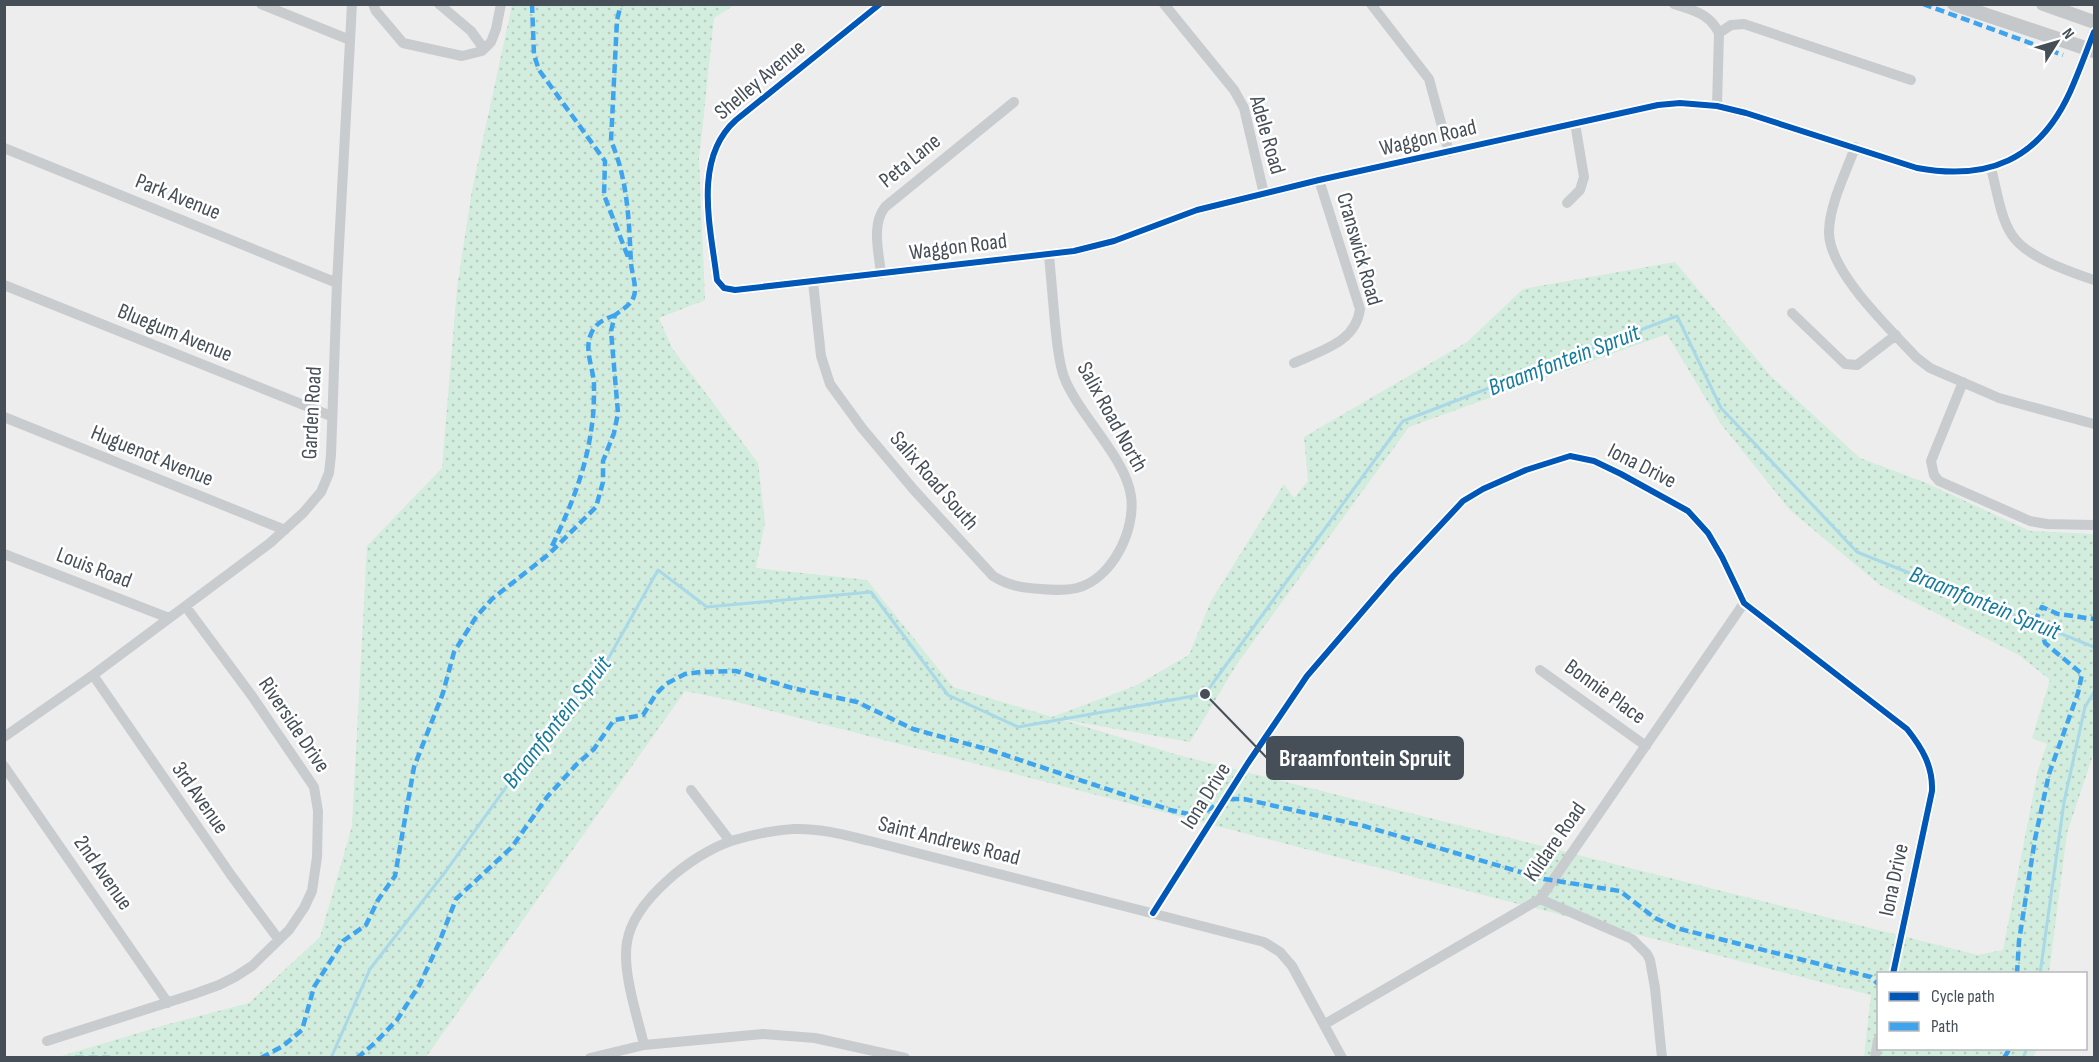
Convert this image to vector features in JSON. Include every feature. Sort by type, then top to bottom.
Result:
[{"type":"main road","points":[[1954,4],[2091,50]]},
{"type":"main road","points":[[2043,4],[2094,22]]},
{"type":"street","points":[[261,4],[350,40]]},
{"type":"street","name":"Garden Road","points":[[4,737],[253,558],[314,502],[326,482],[330,463],[352,4]]},
{"type":"street","points":[[373,4],[392,31],[407,45],[462,56],[476,54],[484,49],[495,36],[501,4]]},
{"type":"street","points":[[439,4],[471,32],[484,49]]},
{"type":"street","name":"Shelley Avenue","points":[[717,280],[708,188],[714,148],[721,136],[736,120],[880,4]]},
{"type":"street","name":"Adele Road","points":[[1164,4],[1234,90],[1244,108],[1264,194]]},
{"type":"street","points":[[1371,4],[1429,79],[1449,152]]},
{"type":"street","points":[[1674,4],[1705,15],[1713,22],[1719,33],[1717,106]]},
{"type":"street","points":[[1719,33],[1731,26],[1744,24],[1911,80]]},
{"type":"street","name":"Waggon Road","points":[[717,280],[721,286],[729,290],[1074,251],[1114,241],[1197,210],[1319,180],[1670,103],[1717,106],[1788,125],[1917,168],[1941,172],[1990,168],[2019,155],[2046,132],[2058,116],[2091,50],[2094,32]]},
{"type":"street","name":"Peta Lane","points":[[881,274],[877,227],[878,219],[885,207],[1014,102]]},
{"type":"street","points":[[1567,202],[1580,190],[1584,177],[1575,123]]},
{"type":"street","points":[[1855,147],[1834,208],[1829,232],[1836,260],[1844,276],[1917,358],[1930,368],[2023,406],[2094,424]]},
{"type":"street","name":"Park Avenue","points":[[4,148],[337,283]]},
{"type":"street","points":[[1990,168],[2007,225],[2018,243],[2038,257],[2092,279],[2094,267]]},
{"type":"street","name":"Cranswick Road","points":[[1294,363],[1340,341],[1352,332],[1358,321],[1360,309],[1319,180]]},
{"type":"street","name":"Salix Road North","points":[[1049,255],[1057,340],[1064,378],[1122,471],[1130,488],[1131,509],[1128,528],[1114,559]]},
{"type":"street","name":"Salix Road South","points":[[813,282],[821,356],[830,384],[862,428],[914,490],[993,576],[1008,585],[1066,590],[1079,588],[1097,578],[1114,559]]},
{"type":"street","name":"Bluegum Avenue","points":[[4,285],[331,416]]},
{"type":"street","points":[[1792,313],[1845,364],[1857,365],[1896,335]]},
{"type":"street","points":[[1963,382],[1931,461],[1934,475],[1939,480],[2030,521],[2047,524],[2094,525]]},
{"type":"street","name":"Huguenot Avenue","points":[[4,417],[285,530]]},
{"type":"street","name":"Iona Drive","points":[[1153,913],[1248,763],[1308,676],[1393,576],[1463,501],[1474,493],[1526,470],[1570,456],[1594,461],[1688,511],[1699,521],[1722,557],[1744,603],[1907,729],[1924,754],[1932,779],[1932,791],[1893,972]]},
{"type":"street","name":"Louis Road","points":[[4,554],[169,618]]},
{"type":"street","name":"Kildare Road","points":[[1325,1024],[1540,898],[1744,603]]},
{"type":"street","name":"Riverside Drive","points":[[47,1041],[219,986],[235,977],[252,966],[279,940],[298,918],[312,891],[318,811],[316,795],[310,780],[186,607]]},
{"type":"street","name":"Bonnie Place","points":[[1540,670],[1647,746]]},
{"type":"street","name":"3rd Avenue","points":[[93,675],[231,875],[279,940]]},
{"type":"street","name":"2nd Avenue","points":[[4,766],[168,1003]]},
{"type":"street","points":[[691,789],[730,841]]},
{"type":"street","name":"Saint Andrews Road","points":[[644,1045],[627,964],[627,942],[633,923],[646,903],[664,882],[686,866],[730,841],[793,829],[833,832],[1264,942],[1274,947],[1292,966],[1342,1058]]},
{"type":"street","points":[[1540,898],[1632,939],[1647,954],[1650,960],[1662,1058]]},
{"type":"street","points":[[590,1058],[644,1045],[763,1034],[815,1038],[905,1058]]},
{"type":"green space","points":[[512,5],[734,5],[714,18],[699,159],[705,300],[659,318],[672,348],[758,463],[765,522],[756,568],[867,580],[953,687],[1052,717],[1135,686],[1189,655],[1211,601],[1284,484],[1294,498],[1308,481],[1304,437],[1467,342],[1523,289],[1675,262],[1770,375],[1860,458],[1924,482],[2030,531],[2094,534],[2094,752],[2067,833],[2049,972],[1877,972],[1877,1050],[2036,1050],[2033,1057],[1864,1057],[1871,995],[725,699],[685,691],[426,1057],[55,1058],[249,1003],[320,937],[352,826],[367,546],[442,468],[457,288],[472,190]],"holes":[[[1667,334],[1721,424],[1790,510],[1880,585],[2019,655],[2050,680],[2032,738],[2047,744],[2038,770],[2003,950],[1978,955],[1178,755],[1060,719],[1190,742],[1237,664],[1409,427]]]},
{"type":"waterway","name":"Braamfontein Spruit","points":[[331,1058],[370,969],[446,871],[545,733],[599,675],[658,570],[707,607],[871,592],[948,695],[1018,727],[1205,694],[1403,421],[1677,316],[1721,408],[1857,552],[2094,647]]},
{"type":"waterway","points":[[2040,972],[2064,802],[2085,707],[2094,692]]},
{"type":"waterway","points":[[2023,1058],[2026,1050]]},
{"type":"marked path","points":[[532,4],[534,55],[539,70],[605,161],[604,195],[628,257]]},
{"type":"marked path","points":[[261,1058],[283,1046],[302,1030],[314,987],[343,941],[366,925],[378,900],[395,876],[414,767],[443,693],[454,652],[476,617],[492,599],[549,554],[596,507],[603,482],[603,461],[614,433],[618,413],[611,331],[615,315],[629,304],[635,292],[624,186],[611,141],[617,20],[621,4]]},
{"type":"marked path","points":[[1923,4],[2063,55]]},
{"type":"marked path","points":[[552,546],[578,483],[591,434],[594,384],[589,340],[598,324],[615,315]]},
{"type":"marked path","points":[[2017,972],[2019,941],[2035,839],[2049,774],[2078,693],[2082,674],[2045,643],[2037,617],[2042,607],[2058,614],[2094,619]]},
{"type":"marked path","points":[[357,1058],[397,1020],[420,984],[456,899],[512,847],[547,797],[594,749],[614,720],[643,715],[656,694],[666,684],[685,674],[701,672],[736,671],[792,688],[857,702],[913,729],[990,750],[1170,810],[1198,816],[1226,799],[1244,799],[1364,826],[1544,879],[1620,891],[1655,918],[1676,928],[1871,977],[1877,983]]},
{"type":"marked path","points":[[2004,1058],[2009,1050]]},
{"type":"marked path","points":[[75,1058],[110,1058]]},
{"type":"cycle path","points":[[880,4],[736,120],[722,136],[709,174],[708,196],[717,280],[724,288],[735,290],[1074,251],[1114,241],[1197,210],[1319,180],[1658,105],[1680,103],[1717,106],[1746,113],[1917,168],[1943,171],[1988,168],[2027,149],[2043,134],[2070,92],[2094,32]]},
{"type":"cycle path","points":[[1153,913],[1248,763],[1307,676],[1393,576],[1463,501],[1483,489],[1526,470],[1570,456],[1594,461],[1688,511],[1708,533],[1744,603],[1907,729],[1917,743],[1931,773],[1932,791],[1893,972]]},
{"type":"place","name":"Braamfontein Spruit","points":[[1205,694]]}]
